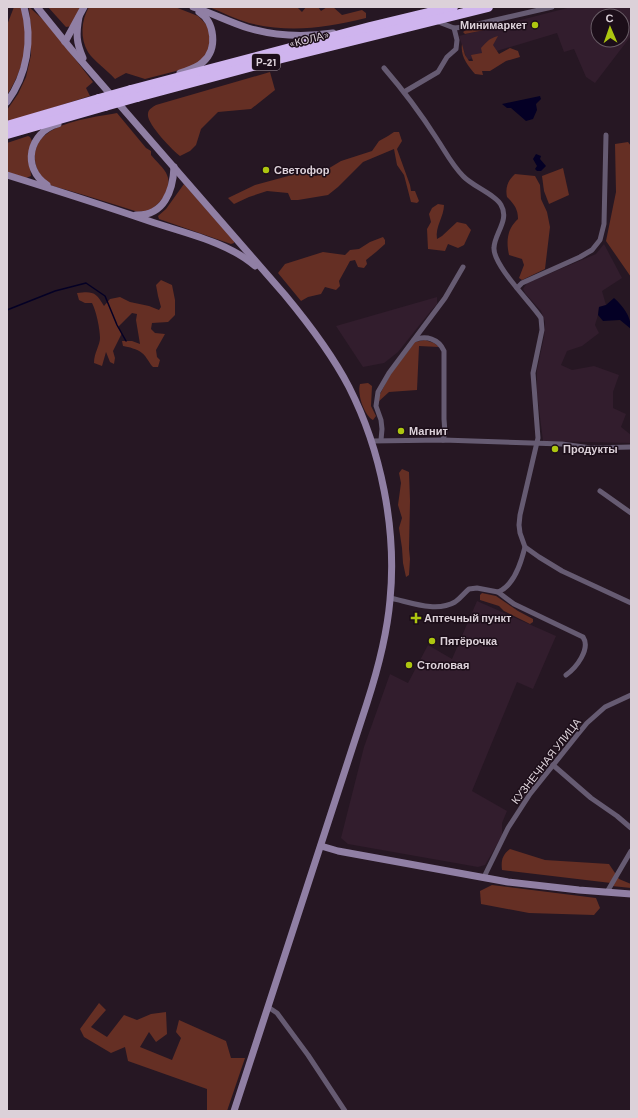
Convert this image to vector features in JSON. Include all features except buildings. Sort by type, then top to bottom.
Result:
[{"type":"highway","name":"«КОЛА»","points":[[134,94],[161,82],[370,27],[453,7]]},
{"type":"highway","name":"«КОЛА»","points":[[134,94],[488,7]]},
{"type":"highway","name":"Р-21","points":[[7,126],[134,94]]},
{"type":"highway","name":"Р-21","points":[[7,134],[102,102]]},
{"type":"main road","points":[[7,102],[19,82],[26,61],[28,29],[24,7]]},
{"type":"main road","points":[[37,7],[65,42],[269,277],[312,329],[333,360],[358,407],[371,441],[383,486],[389,520],[391,558],[390,598],[385,636],[373,684],[234,1111]]},
{"type":"main road","points":[[65,42],[84,7]]},
{"type":"main road","points":[[161,82],[200,64],[210,54],[213,37],[210,24],[202,13],[190,7]]},
{"type":"main road","points":[[193,7],[250,28],[281,34],[314,35],[342,31],[361,26],[370,27]]},
{"type":"main road","points":[[79,17],[77,42],[86,66]]},
{"type":"main road","points":[[56,190],[41,181],[34,170],[31,157],[32,149],[36,140],[45,129],[53,125],[84,116],[102,102]]},
{"type":"main road","points":[[130,214],[140,215],[150,213],[156,210],[163,203],[172,186],[174,167]]},
{"type":"main road","points":[[7,174],[130,214],[232,250],[247,259],[269,277]]},
{"type":"main road","points":[[321,846],[345,853],[535,885],[631,894]]},
{"type":"street","points":[[434,20],[454,28],[552,7]]},
{"type":"street","points":[[404,92],[438,72],[447,57],[456,49],[457,40],[454,28]]},
{"type":"street","points":[[384,68],[404,92],[462,176],[471,184],[492,196],[501,204],[504,217],[494,248],[497,260],[541,318],[542,330],[533,373],[538,438],[520,515],[520,533],[525,547],[522,559],[511,581],[498,592]]},
{"type":"street","points":[[517,288],[522,283],[580,258],[592,250],[600,240],[604,224],[606,135]]},
{"type":"street","points":[[380,440],[382,429],[381,420],[376,406],[378,392],[389,373],[445,298],[463,267]]},
{"type":"street","points":[[413,340],[421,338],[432,339],[440,345],[444,351],[445,433],[443,440]]},
{"type":"street","points":[[371,441],[503,441],[536,444],[562,444],[591,448],[631,447]]},
{"type":"street","points":[[600,491],[631,513]]},
{"type":"street","points":[[525,547],[562,571],[631,603]]},
{"type":"street","points":[[390,598],[434,606],[454,602],[469,589],[477,588],[498,592],[528,612],[583,637],[586,644],[584,651],[574,668],[566,675]]},
{"type":"street","name":"КУЗНЕЧНАЯ УЛИЦА","points":[[484,877],[508,828],[530,794],[553,765],[587,723],[599,712],[605,707],[631,695]]},
{"type":"street","points":[[553,765],[591,798],[631,828]]},
{"type":"street","points":[[607,892],[631,851]]},
{"type":"street","points":[[268,1007],[277,1013],[308,1055],[345,1111]]},
{"type":"shaded area","points":[[14,7],[21,7],[26,22],[27,41],[20,69],[7,95],[7,25]]},
{"type":"shaded area","points":[[29,7],[47,23],[93,82],[86,88],[90,96],[7,122],[7,110],[18,94],[26,77],[31,55]]},
{"type":"shaded area","points":[[48,7],[80,7],[72,26],[66,27]]},
{"type":"shaded area","points":[[89,7],[175,7],[198,16],[208,26],[210,40],[207,54],[199,63],[184,69],[145,79],[126,73],[115,79],[93,58],[85,47],[82,30],[84,18]]},
{"type":"shaded area","points":[[209,7],[297,7],[302,12],[306,7],[318,7],[321,11],[327,7],[333,7],[342,15],[362,10],[366,13],[366,18],[322,27],[279,28],[249,23]]},
{"type":"shaded area","points":[[571,7],[631,7],[630,37],[630,8],[590,8],[590,48],[622,48],[595,83],[586,77],[574,49],[564,52],[557,33],[467,60],[459,36]]},
{"type":"shaded area","points":[[498,22],[501,24],[499,27],[465,34],[463,32],[466,30]]},
{"type":"shaded area","points":[[498,36],[493,45],[499,54],[510,48],[518,51],[520,57],[506,61],[490,71],[482,71],[483,75],[475,74],[463,57],[462,44],[465,55],[469,61],[473,61],[471,55],[482,53],[481,48],[490,39]]},
{"type":"shaded area","points":[[270,72],[275,90],[251,109],[218,112],[201,129],[196,145],[190,151],[180,156],[172,149],[151,124],[148,114],[151,108],[156,105]]},
{"type":"shaded area","points":[[117,113],[146,148],[151,151],[151,155],[167,175],[168,186],[164,196],[156,206],[147,211],[138,212],[52,186],[43,178],[36,165],[35,159],[37,147],[43,137],[53,130],[65,124],[79,120]]},
{"type":"shaded area","points":[[394,132],[399,132],[402,141],[397,149],[411,191],[415,191],[419,201],[417,203],[411,202],[404,175],[397,165],[394,149],[363,162],[328,195],[291,200],[288,193],[267,191],[234,204],[228,198],[255,185],[303,172],[316,176],[341,161],[372,151],[379,141]]},
{"type":"shaded area","points":[[28,136],[32,141],[29,154],[31,176],[26,178],[7,172],[7,143]]},
{"type":"shaded area","points":[[628,142],[631,146],[631,277],[606,241],[616,192],[615,144]]},
{"type":"shaded area","points":[[563,168],[569,195],[549,204],[544,191],[542,176]]},
{"type":"shaded area","points":[[515,174],[535,176],[540,185],[541,199],[547,212],[550,227],[545,269],[522,280],[519,278],[524,265],[522,259],[509,255],[508,245],[508,236],[514,223],[518,219],[514,204],[506,194],[508,184]]},
{"type":"shaded area","points":[[184,184],[234,241],[234,243],[231,244],[159,219],[158,216],[166,209]]},
{"type":"shaded area","points":[[438,204],[444,205],[444,209],[437,230],[437,239],[457,222],[466,224],[471,230],[464,245],[458,248],[448,244],[445,251],[428,249],[427,229],[431,222],[429,214],[432,208]]},
{"type":"shaded area","points":[[383,237],[385,244],[366,260],[367,264],[364,268],[358,267],[355,260],[350,261],[339,281],[340,286],[336,290],[325,287],[321,294],[308,297],[301,301],[278,273],[285,264],[323,252],[345,255],[350,250],[359,249],[370,242]]},
{"type":"shaded area","points":[[604,244],[622,278],[602,291],[606,305],[599,307],[595,325],[599,333],[582,346],[567,351],[561,365],[572,370],[594,366],[619,375],[613,392],[613,408],[626,414],[621,427],[631,435],[631,443],[543,441],[537,393],[537,370],[544,337],[545,322],[541,311],[523,289],[527,283],[596,254]]},
{"type":"shaded area","points":[[161,280],[172,285],[175,300],[175,315],[168,322],[152,323],[151,329],[155,333],[165,334],[156,350],[157,357],[160,360],[158,367],[153,367],[140,352],[133,348],[123,346],[122,341],[132,341],[140,344],[136,320],[137,314],[132,313],[118,327],[122,333],[113,351],[115,358],[114,364],[110,362],[106,352],[102,366],[94,363],[100,338],[98,320],[92,303],[85,303],[79,300],[77,293],[87,292],[94,294],[99,298],[104,306],[110,299],[120,297],[130,302],[159,310],[161,307],[156,285]]},
{"type":"shaded area","points":[[437,297],[437,304],[398,352],[384,363],[363,367],[336,326]]},
{"type":"shaded area","points":[[425,340],[434,343],[439,347],[419,346],[417,390],[389,392],[378,402],[378,398],[390,375],[415,342]]},
{"type":"shaded area","points":[[368,383],[372,386],[371,406],[376,416],[373,420],[364,409],[360,398],[360,384]]},
{"type":"shaded area","points":[[402,469],[409,472],[410,559],[409,575],[406,577],[399,528],[402,518],[398,505],[401,483],[399,473]]},
{"type":"shaded area","points":[[482,593],[496,596],[533,619],[533,622],[530,624],[504,611],[499,606],[480,600],[480,595]]},
{"type":"shaded area","points":[[477,601],[556,636],[533,689],[517,682],[472,791],[507,811],[502,823],[502,836],[485,865],[478,867],[348,844],[341,838],[364,747],[390,674],[408,683],[428,645],[452,659]]},
{"type":"shaded area","points":[[510,849],[545,860],[609,864],[619,879],[631,884],[631,888],[612,886],[611,883],[502,870],[503,858]]},
{"type":"shaded area","points":[[492,885],[596,898],[600,908],[594,915],[529,913],[481,904],[480,891]]},
{"type":"shaded area","points":[[99,1003],[106,1010],[91,1027],[107,1037],[124,1015],[137,1020],[151,1014],[166,1012],[167,1034],[156,1042],[149,1032],[140,1047],[172,1060],[181,1038],[176,1032],[179,1020],[226,1041],[231,1058],[245,1058],[227,1111],[207,1111],[207,1089],[128,1061],[125,1047],[111,1053],[84,1037],[80,1029]]},
{"type":"water","points":[[540,96],[541,99],[536,104],[537,110],[533,119],[526,121],[511,108],[507,108],[502,104]]},
{"type":"water","points":[[536,154],[541,156],[540,159],[546,166],[541,171],[537,171],[535,169],[537,166],[533,159]]},
{"type":"water","points":[[614,298],[626,312],[630,320],[631,329],[620,320],[603,321],[598,315],[599,307],[606,305]]},
{"type":"waterway","points":[[7,310],[55,291],[86,283],[105,296],[117,325],[126,341]]},
{"type":"place","name":"Минимаркет","points":[[535,25]]},
{"type":"place","name":"Светофор","points":[[266,170]]},
{"type":"place","name":"Магнит","points":[[401,431]]},
{"type":"place","name":"Продукты","points":[[555,449]]},
{"type":"place","name":"Аптечный пункт","points":[[416,618]]},
{"type":"place","name":"Пятёрочка","points":[[432,641]]},
{"type":"place","name":"Столовая","points":[[409,665]]}]
